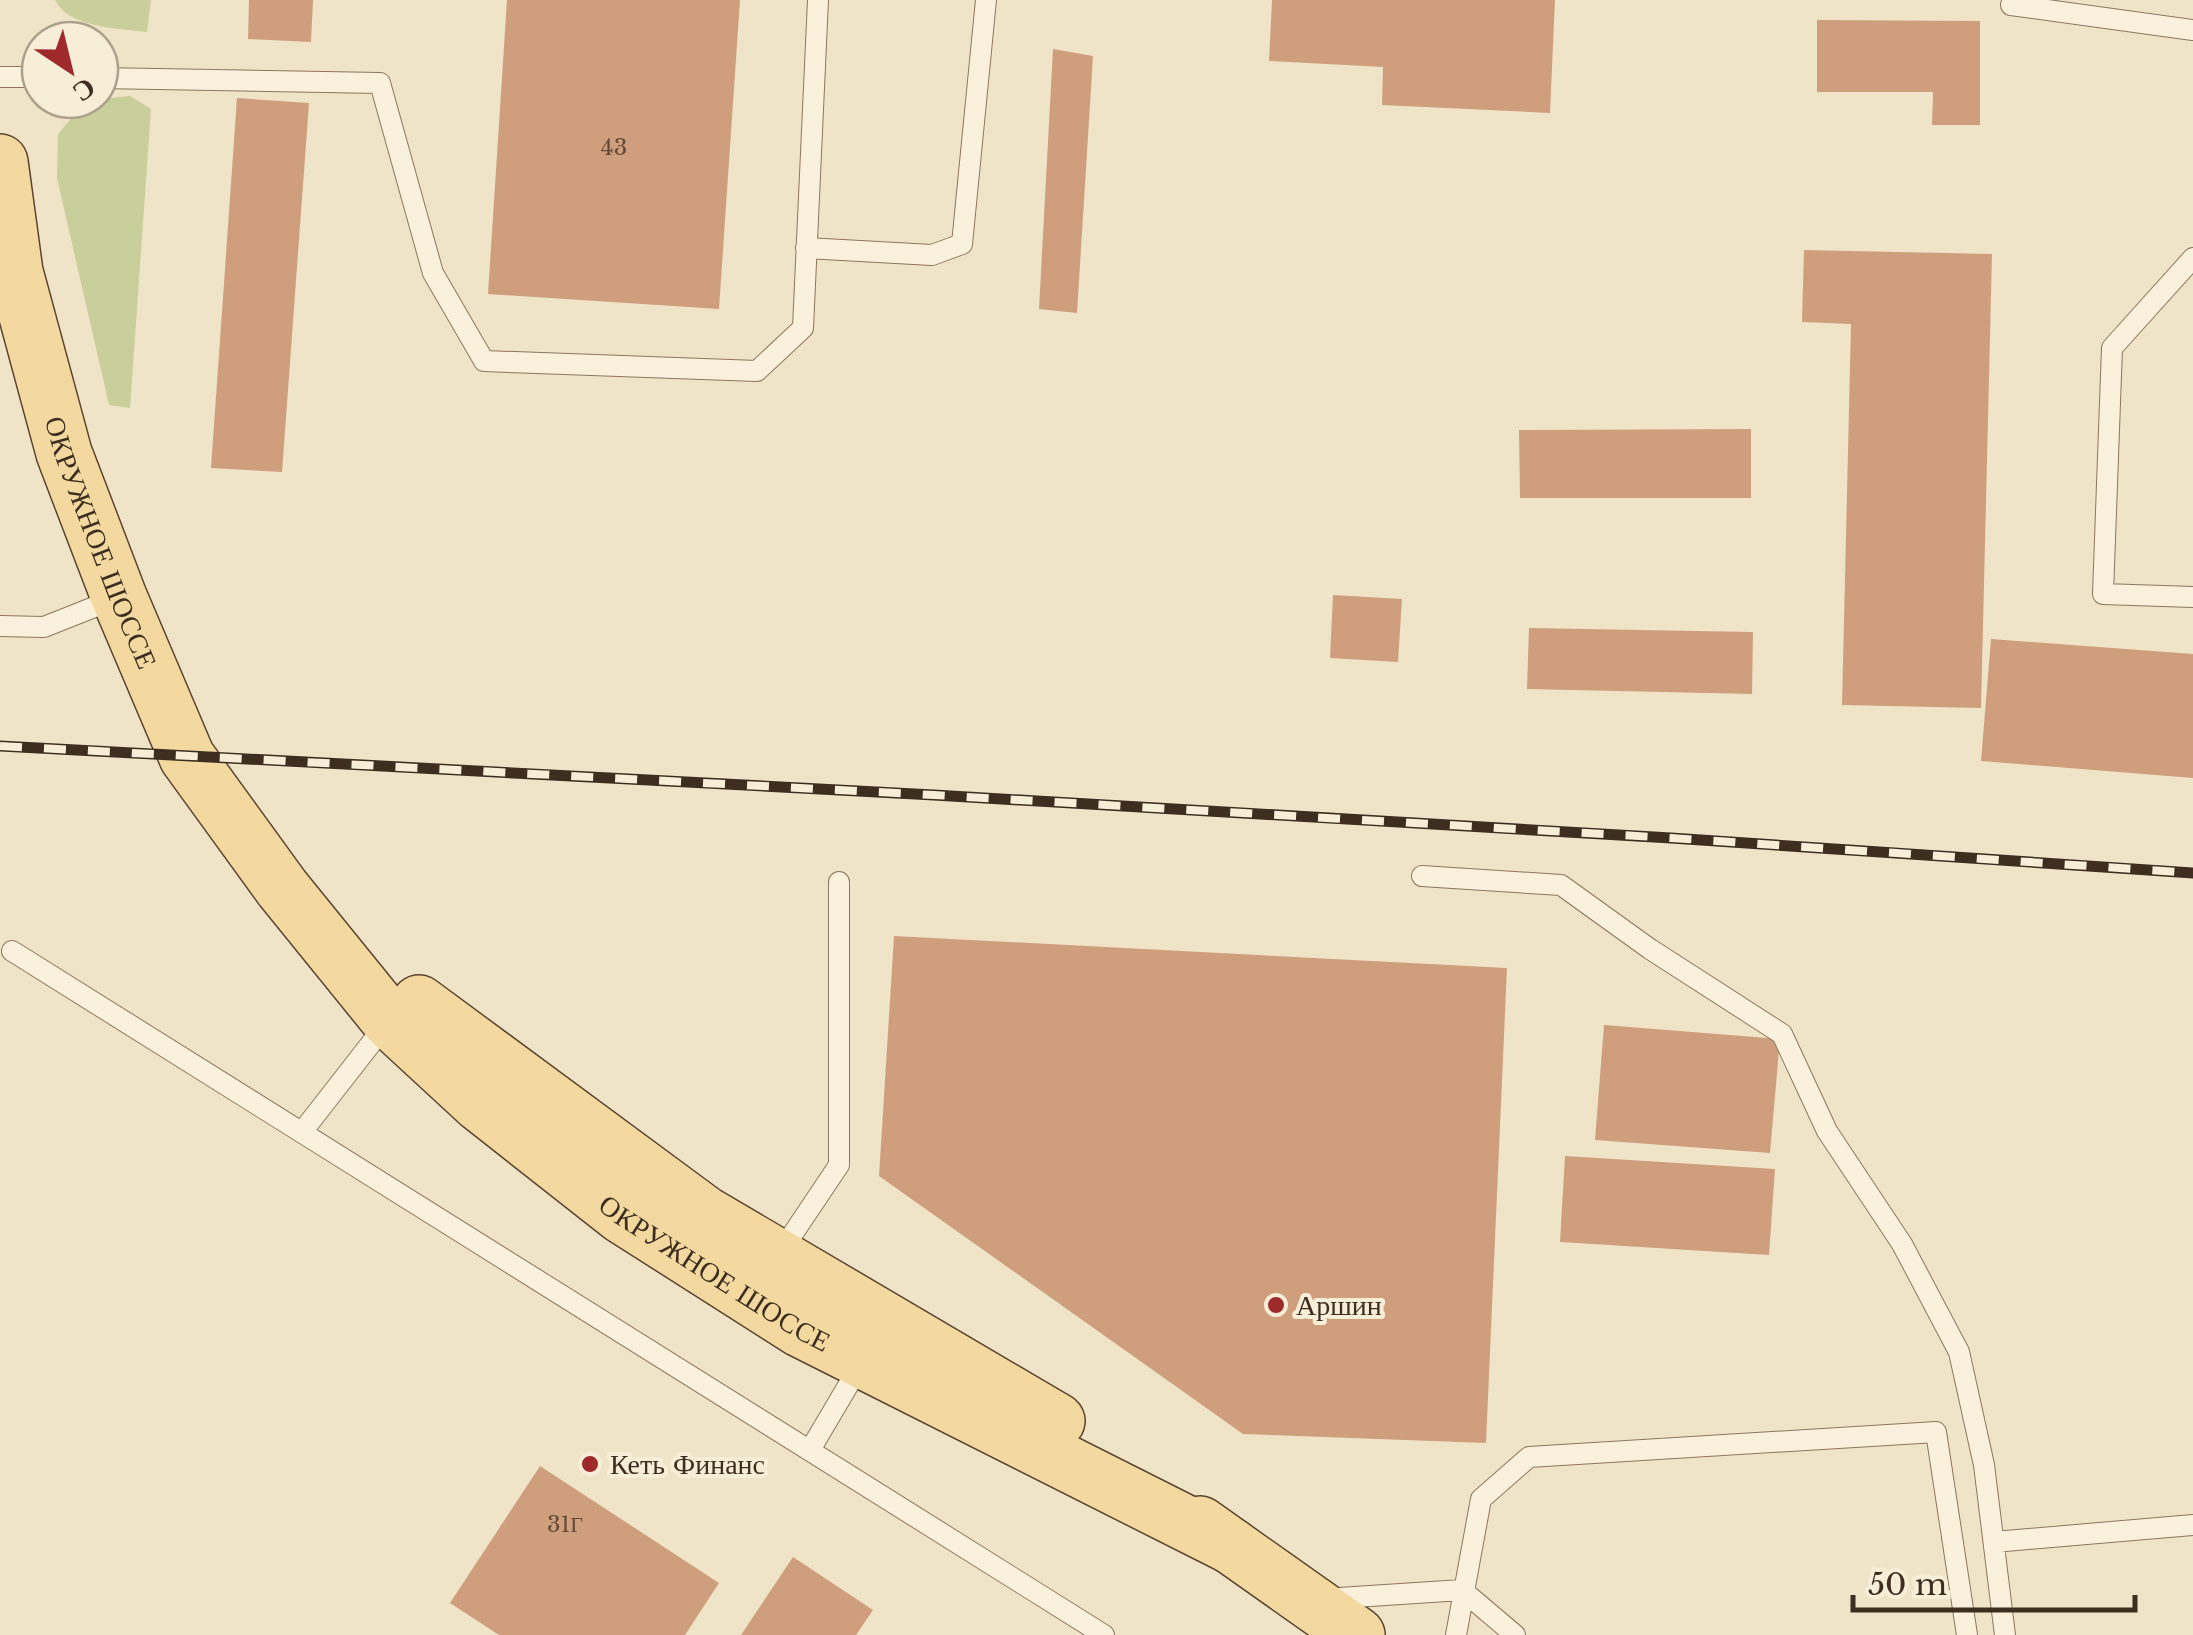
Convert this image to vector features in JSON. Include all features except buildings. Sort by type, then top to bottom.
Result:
[{"type":"main road","name":"ОКРУЖНОЕ ШОССЕ","points":[[0,162],[14,272],[64,452],[119,597],[187,757],[282,888],[390,1020],[480,1104],[622,1215],[800,1329],[1231,1546]]},
{"type":"main road","name":"ОКРУЖНОЕ ШОССЕ","points":[[282,888],[442,1024],[705,1214],[1047,1414],[1356,1635]]},
{"type":"lane","points":[[120,78],[380,83],[433,273],[484,362],[757,370],[803,328],[818,0]]},
{"type":"lane","points":[[806,248],[932,255],[962,244],[986,0]]},
{"type":"lane","points":[[2011,5],[2193,30]]},
{"type":"lane","points":[[2193,258],[2112,348],[2103,594],[2193,596]]},
{"type":"lane","points":[[0,626],[44,627],[119,597]]},
{"type":"lane","points":[[1422,876],[1561,885],[1650,949],[1782,1034],[1828,1131],[1902,1244],[1959,1352],[1984,1465],[2005,1635]]},
{"type":"lane","points":[[778,1256],[839,1165],[840,882]]},
{"type":"lane","points":[[12,951],[1104,1635]]},
{"type":"lane","points":[[302,1132],[390,1020]]},
{"type":"lane","points":[[810,1450],[864,1360]]},
{"type":"lane","points":[[1456,1635],[1481,1498],[1528,1457],[1936,1432],[1966,1635]]},
{"type":"lane","points":[[1994,1542],[2193,1525]]},
{"type":"lane","points":[[1307,1600],[1462,1590],[1515,1635]]},
{"type":"green space","points":[[55,0],[151,0],[147,32],[120,29],[120,20],[80,20],[61,9]]},
{"type":"green space","points":[[130,96],[151,109],[130,408],[109,405],[57,178],[58,134],[70,120],[120,120],[120,97]]},
{"type":"railway","points":[[0,746],[934,795],[2193,873]]},
{"type":"place","name":"Аршин","points":[[1276,1305]]},
{"type":"place","name":"Кеть Финанс","points":[[590,1464]]}]
